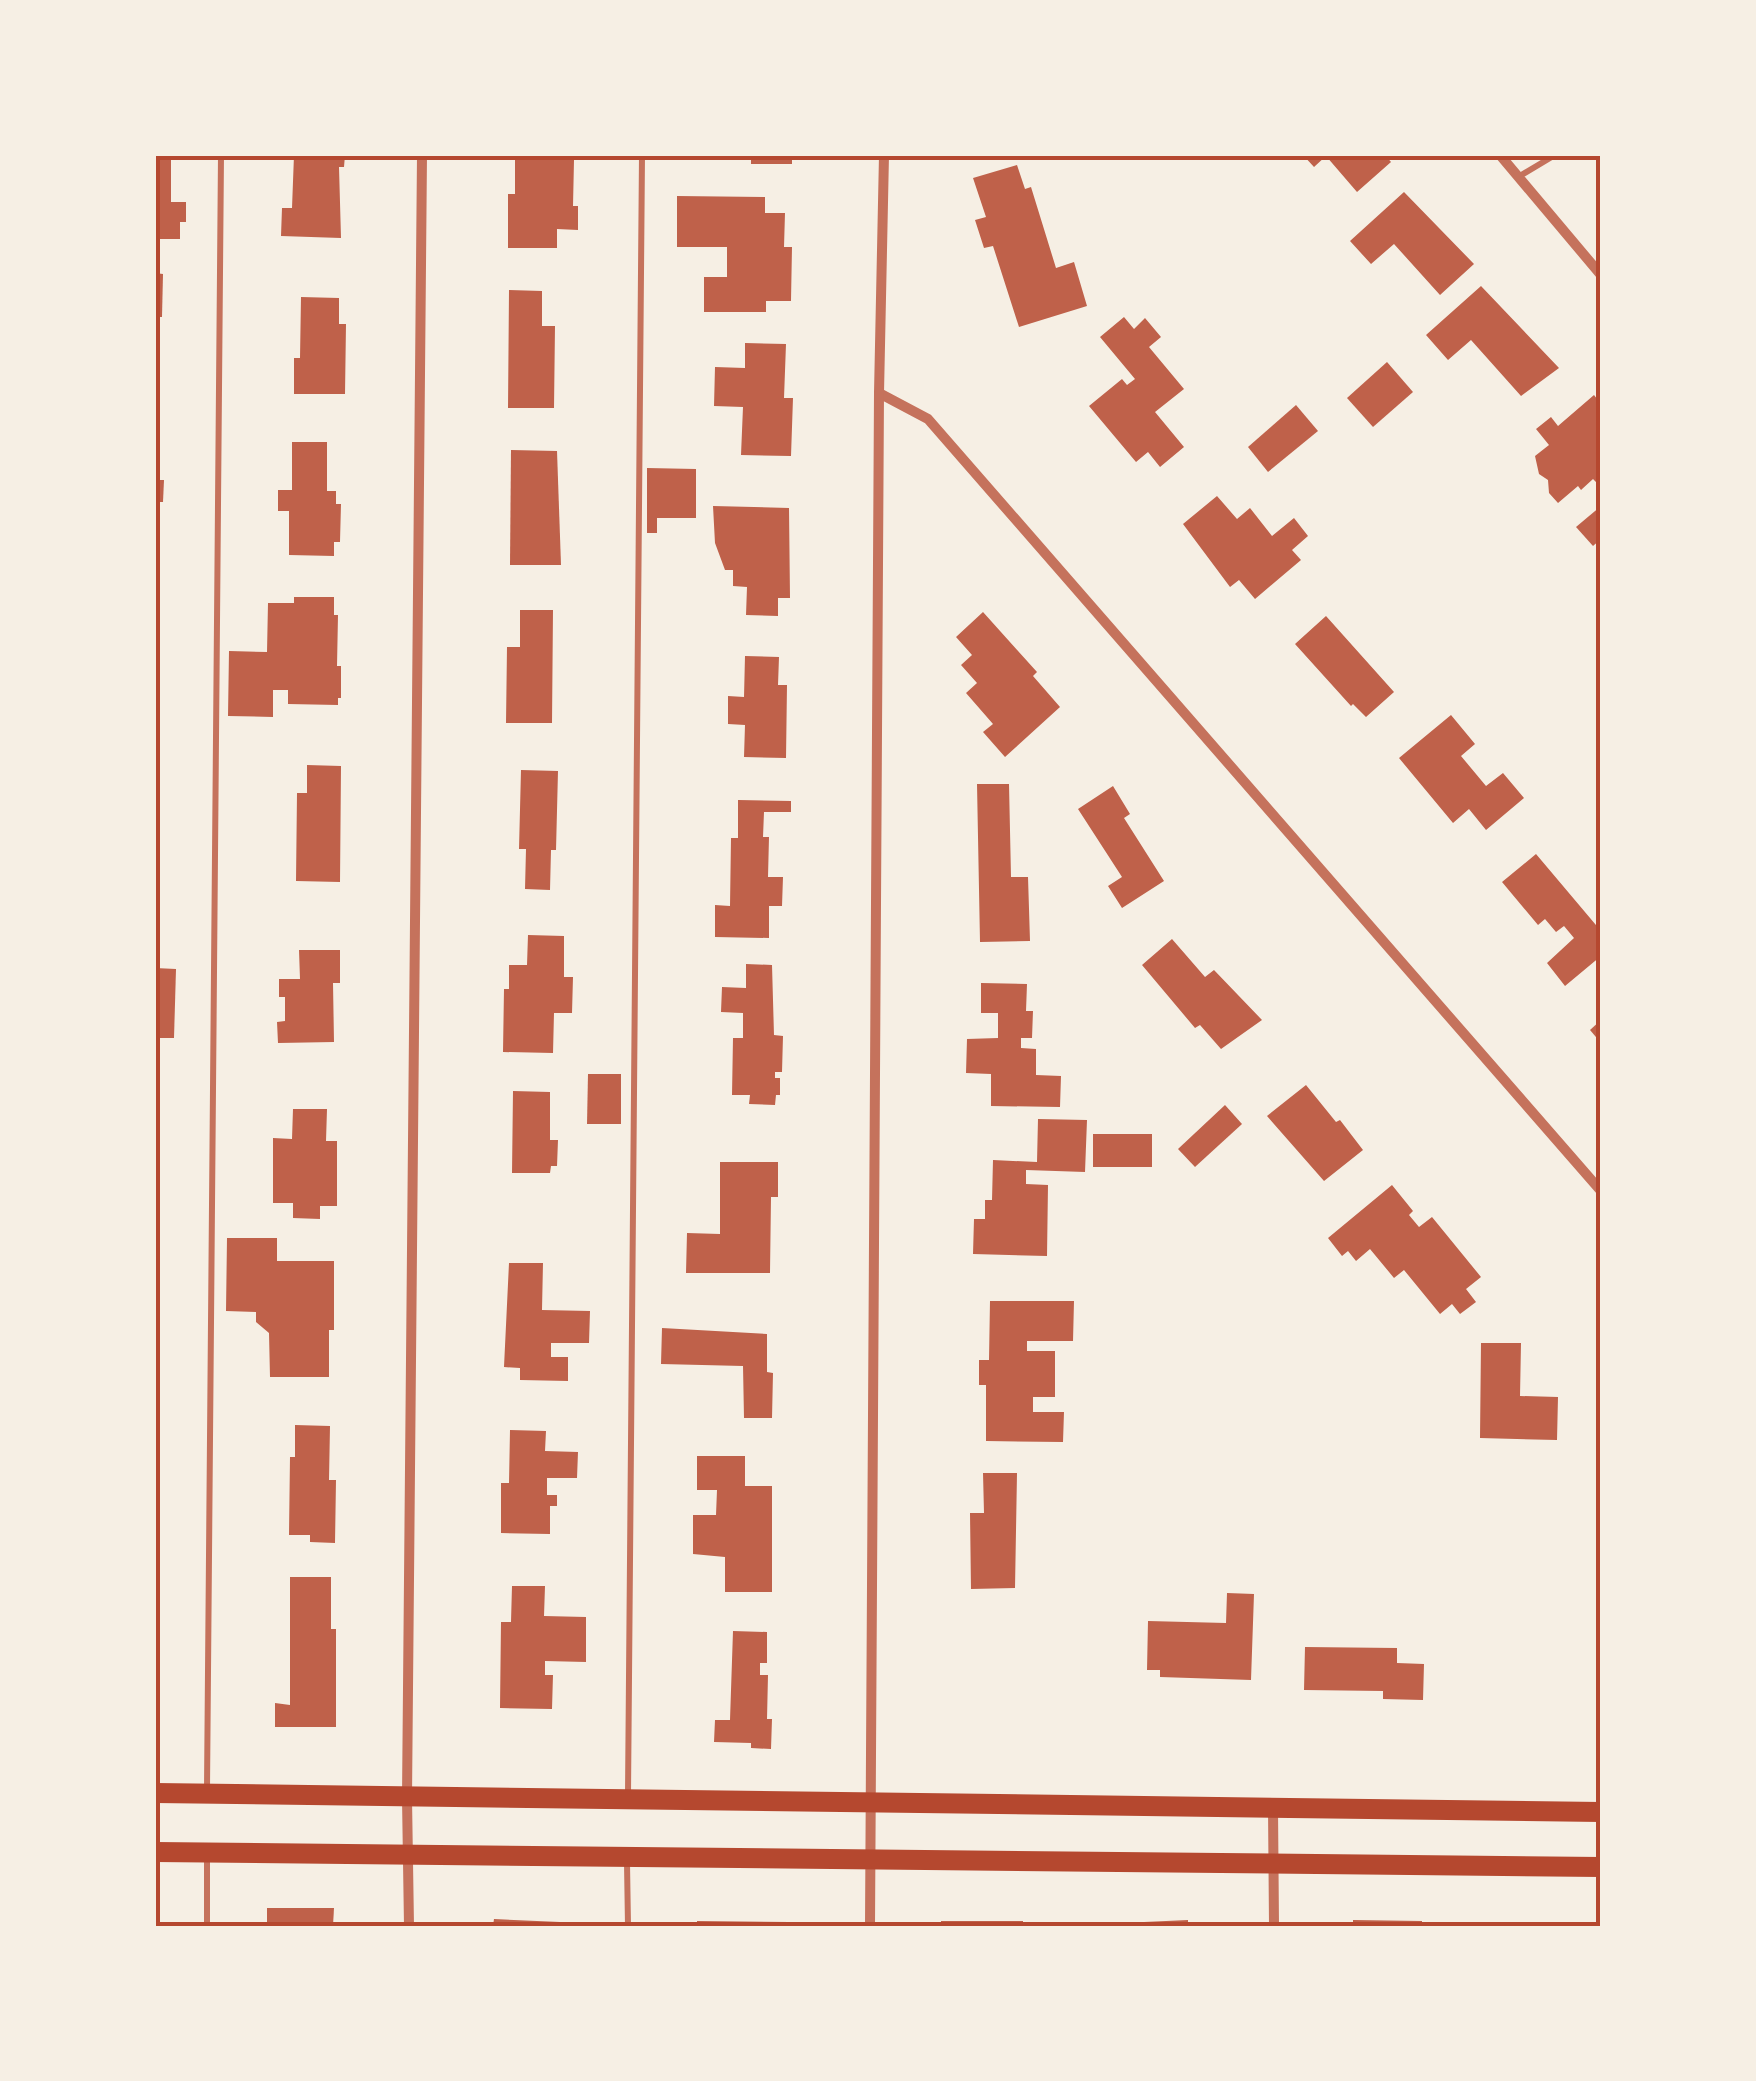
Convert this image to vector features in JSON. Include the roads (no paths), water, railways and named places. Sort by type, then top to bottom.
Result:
[{"type":"main road","points":[[155,1793],[1601,1812]]},
{"type":"main road","points":[[155,1852],[1601,1867]]},
{"type":"street","points":[[409,1926],[422,155]]},
{"type":"street","points":[[870,1926],[879,393],[884,155]]},
{"type":"street","points":[[1500,155],[1601,275]]},
{"type":"street","points":[[879,393],[928,418],[1601,1191]]},
{"type":"street","points":[[1274,1808],[1274,1926]]},
{"type":"lane","points":[[207,1794],[222,155]]},
{"type":"lane","points":[[628,1800],[642,155]]},
{"type":"lane","points":[[1518,177],[1555,155]]},
{"type":"lane","points":[[207,1926],[208,1852]]},
{"type":"lane","points":[[627,1856],[628,1926]]}]
